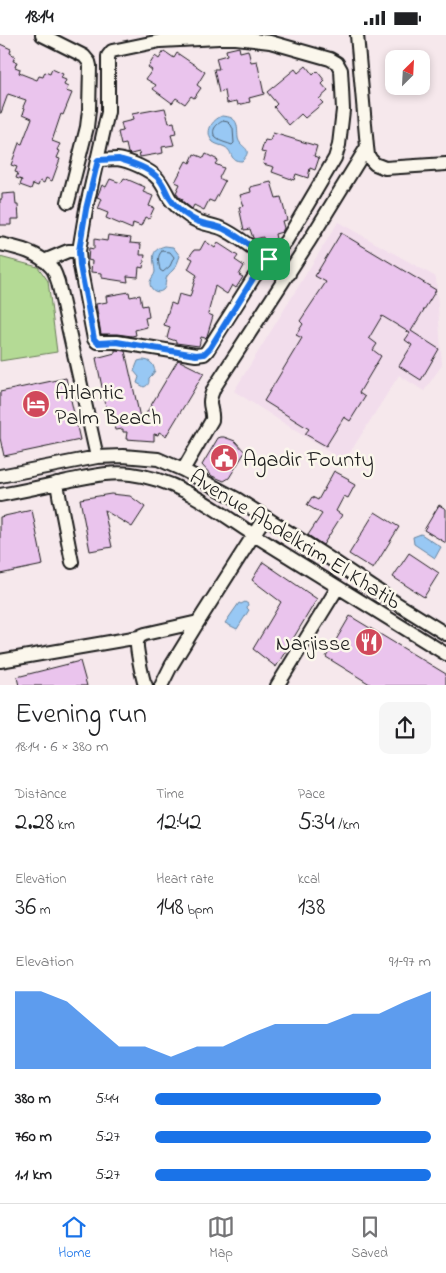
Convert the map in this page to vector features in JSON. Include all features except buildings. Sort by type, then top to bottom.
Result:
[{"type":"street","points":[[42,35],[84,56],[90,66],[87,127],[68,202]]},
{"type":"street","points":[[357,35],[367,147],[371,160],[385,168],[446,163]]},
{"type":"street","points":[[236,38],[270,43],[334,61],[341,70],[343,110],[337,152],[333,163],[286,241],[254,277],[204,354],[196,355],[117,342],[100,343],[95,341],[80,266],[79,251],[86,209],[98,160],[108,113],[108,59],[109,53],[112,51],[160,41],[236,38]]},
{"type":"street","points":[[183,470],[212,420],[213,414],[210,397],[214,388],[367,147]]},
{"type":"street","points":[[98,160],[119,159],[149,171],[157,177],[174,204],[191,218],[224,229],[288,274]]},
{"type":"street","points":[[0,244],[24,250],[44,261],[52,268],[58,281],[96,457]]},
{"type":"street","points":[[44,261],[68,251],[79,251]]},
{"type":"street","name":"Avenue Abdelkrim El Khatib","points":[[0,476],[96,457],[123,455],[158,459],[237,499],[446,634]]},
{"type":"street","name":"Avenue Abdelkrim El Khatib","points":[[0,495],[118,473],[149,477],[166,483],[208,504],[254,535],[446,655]]},
{"type":"street","points":[[57,483],[72,562]]},
{"type":"street","points":[[161,685],[170,666],[265,517]]},
{"type":"street","points":[[277,685],[338,587]]},
{"type":"street","points":[[0,661],[139,637],[198,622]]},
{"type":"street","points":[[139,637],[137,645],[146,685]]},
{"type":"shaded area","points":[[338,222],[436,277],[442,365],[424,391],[399,375],[344,462],[234,391]]},
{"type":"green space","points":[[0,257],[38,267],[48,281],[57,352],[0,361]]},
{"type":"water","points":[[222,116],[232,118],[236,123],[239,142],[247,150],[246,156],[242,161],[235,160],[228,149],[213,142],[210,138],[209,130],[212,123]]},
{"type":"water","points":[[165,246],[173,247],[180,256],[176,267],[166,278],[164,289],[156,292],[150,285],[155,272],[154,256],[157,250]]},
{"type":"water","points":[[142,360],[151,363],[155,371],[149,378],[148,385],[144,387],[137,383],[139,377],[134,371],[138,361]]},
{"type":"water","points":[[421,534],[441,547],[435,558],[414,544],[413,537]]},
{"type":"water","points":[[245,602],[248,604],[247,608],[249,610],[237,629],[225,623],[239,603]]},
{"type":"place","name":"Atlantic Palm Beach","points":[[36,404]]},
{"type":"place","name":"Agadir Founty","points":[[224,458]]},
{"type":"place","name":"Narjisse","points":[[369,642]]},
{"type":"route","points":[[119,159],[149,171],[157,177],[174,204],[191,218],[224,229],[269,259],[254,277],[210,348],[204,354],[196,355],[113,341],[100,343],[95,341],[80,266],[79,251],[86,209],[98,160],[119,159]]}]
